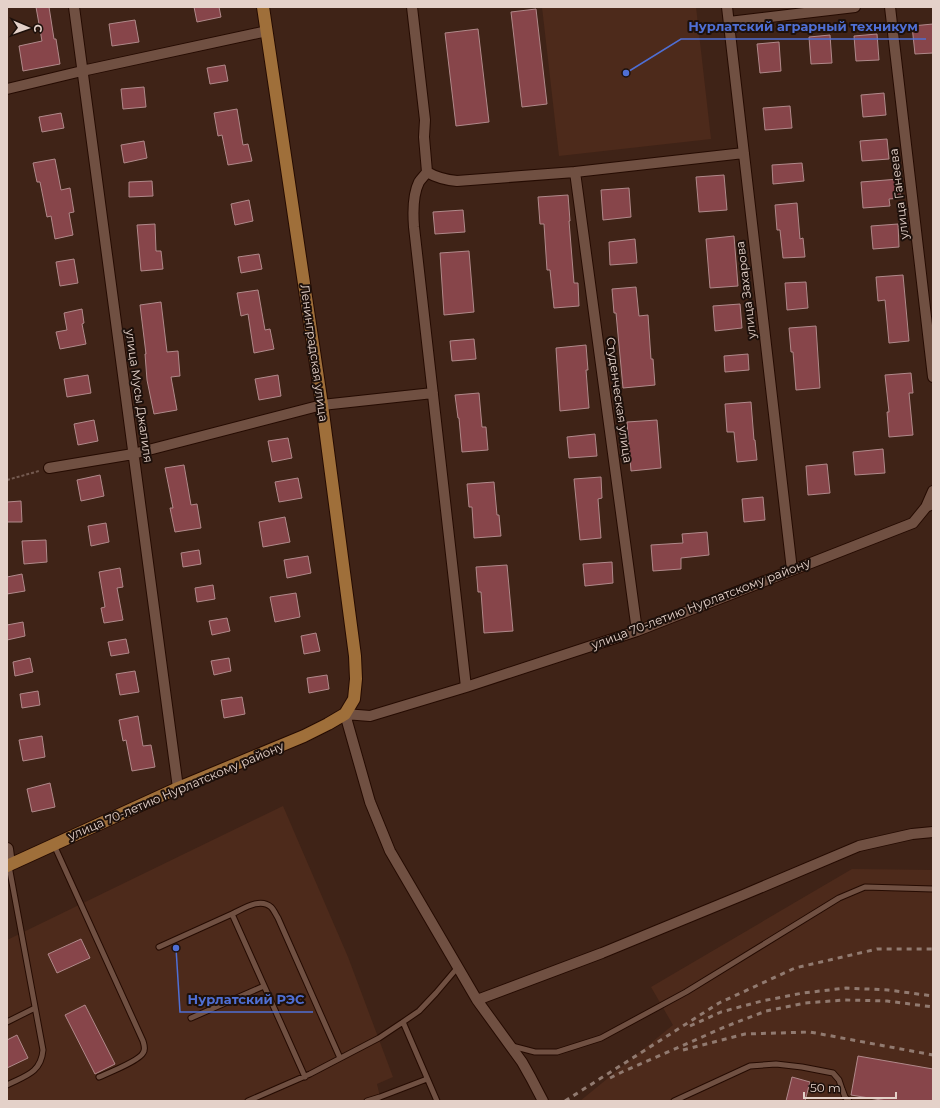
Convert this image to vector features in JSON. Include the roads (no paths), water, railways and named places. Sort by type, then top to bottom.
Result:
[{"type":"main road","name":"Ленинградская улица","points":[[263,7],[322,405],[355,656],[356,679],[354,699],[345,714]]},
{"type":"main road","name":"улица 70-летию Нурлатскому району","points":[[8,866],[178,788],[304,736],[345,714]]},
{"type":"street","name":"улица Мусы Джалиля","points":[[74,7],[178,788]]},
{"type":"street","points":[[412,7],[425,120],[424,137],[427,172],[419,181],[416,189],[413,214],[414,227],[466,687]]},
{"type":"street","name":"улица Захарова","points":[[727,7],[792,570]]},
{"type":"street","points":[[729,22],[855,7]]},
{"type":"street","name":"улица Ганеева","points":[[890,7],[933,378]]},
{"type":"street","points":[[7,89],[82,71],[267,31]]},
{"type":"street","points":[[427,172],[437,178],[457,181],[575,172],[744,153]]},
{"type":"street","name":"Студенческая улица","points":[[575,172],[637,631]]},
{"type":"street","points":[[49,468],[133,454],[322,405],[433,393]]},
{"type":"street","points":[[929,506],[933,491]]},
{"type":"street","name":"улица 70-летию Нурлатскому району","points":[[345,714],[370,716],[466,687],[637,631],[913,523],[929,506]]},
{"type":"street","points":[[345,714],[370,802],[390,851],[478,1000],[510,1045],[528,1073],[543,1101]]},
{"type":"street","points":[[478,1000],[623,944],[859,846],[912,834],[933,832]]},
{"type":"street","points":[[7,849],[8,866]]},
{"type":"lane","points":[[54,845],[145,1047],[144,1053],[138,1059],[99,1077]]},
{"type":"lane","points":[[7,1085],[30,1074],[36,1069],[40,1065],[43,1050],[8,866]]},
{"type":"lane","points":[[510,1045],[535,1052],[557,1052],[601,1038],[686,992],[839,898],[865,887],[933,889]]},
{"type":"lane","points":[[160,946],[256,904],[265,904],[271,907],[278,918],[340,1058]]},
{"type":"lane","points":[[232,914],[304,1077]]},
{"type":"lane","points":[[248,1101],[304,1077],[379,1038],[419,1011],[458,967]]},
{"type":"lane","points":[[191,1018],[264,986]]},
{"type":"lane","points":[[7,1022],[35,1008]]},
{"type":"lane","points":[[403,1022],[437,1101]]},
{"type":"lane","points":[[674,1101],[750,1066],[776,1064],[833,1073],[839,1080],[845,1097],[849,1101]]},
{"type":"lane","points":[[367,1101],[427,1079]]},
{"type":"railway","points":[[565,1101],[719,1003],[795,968],[877,949],[933,949]]},
{"type":"railway","points":[[690,1026],[721,1012],[762,1001],[803,993],[846,988],[888,990],[933,996]]},
{"type":"railway","points":[[610,1078],[727,1026],[766,1011],[805,1003],[845,1000],[887,1001],[933,1007]]},
{"type":"railway","points":[[683,1050],[745,1034],[810,1032],[933,1055]]},
{"type":"place","name":"Нурлатский аграрный техникум","points":[[626,73]]},
{"type":"place","name":"Нурлатский РЭС","points":[[176,948]]}]
